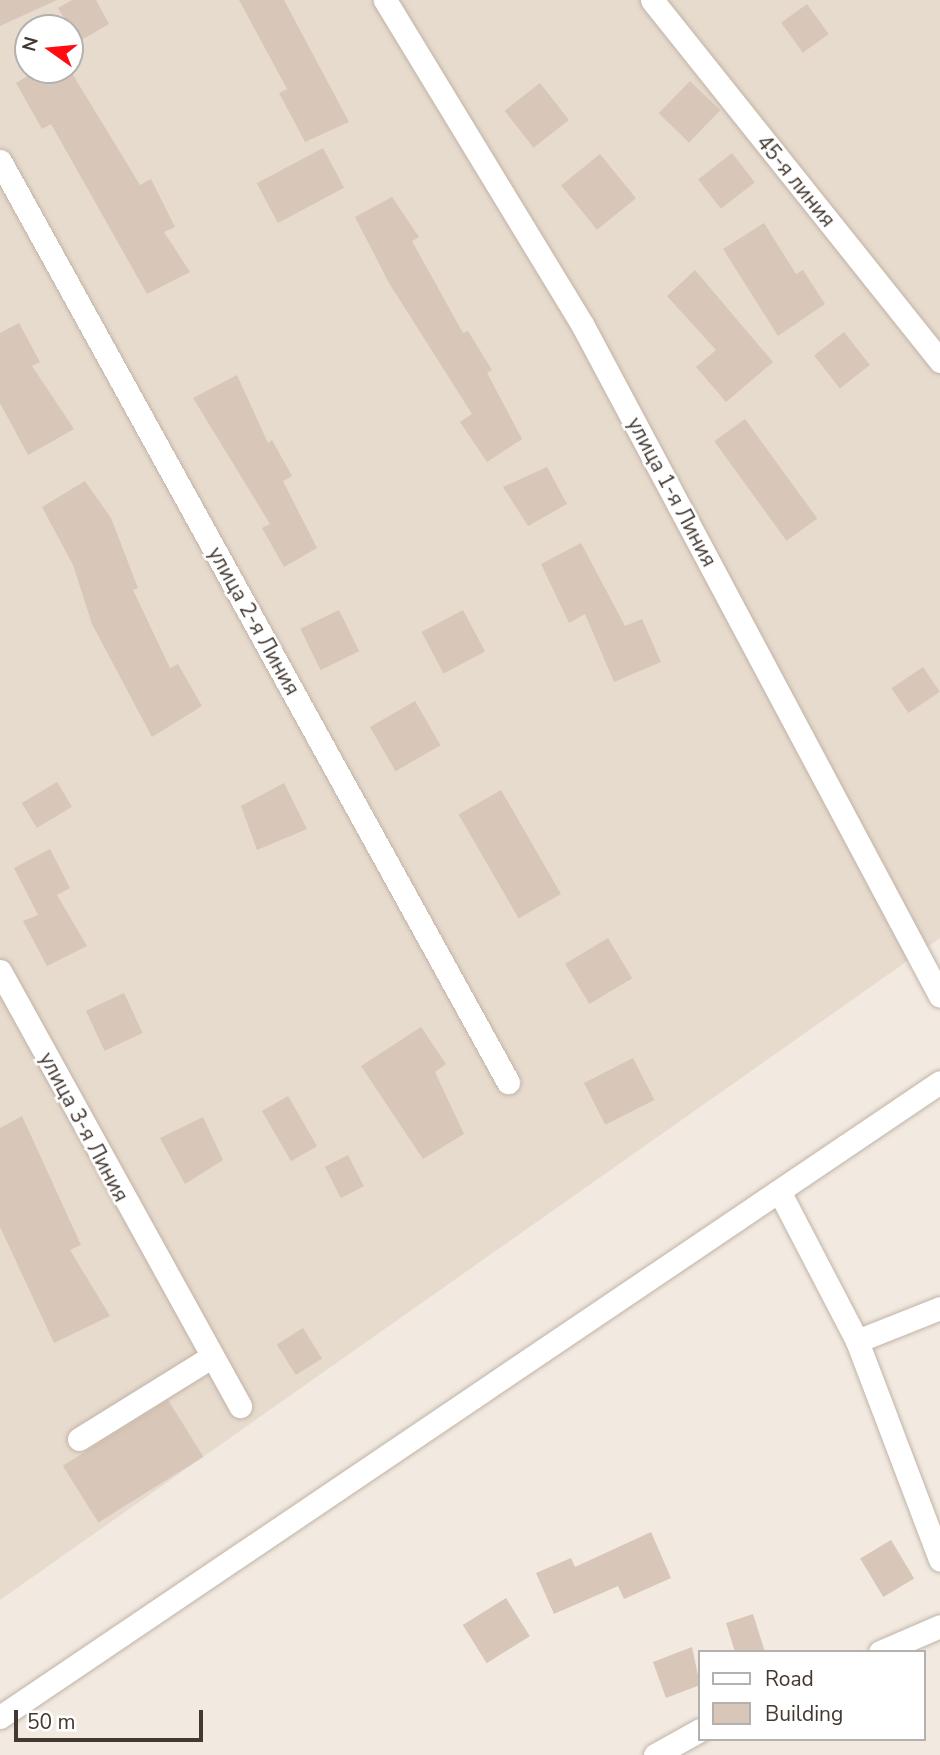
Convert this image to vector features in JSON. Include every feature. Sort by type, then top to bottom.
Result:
[{"type":"street","name":"улица 1-я Линия","points":[[384,0],[582,324],[940,996]]},
{"type":"street","name":"45-я линия","points":[[652,0],[940,361]]},
{"type":"street","name":"улица 2-я Линия","points":[[0,161],[508,1082]]},
{"type":"street","name":"улица 3-я Линия","points":[[0,971],[169,1284],[240,1406]]},
{"type":"street","points":[[0,1717],[940,1082]]},
{"type":"street","points":[[779,1191],[857,1341],[940,1560]]},
{"type":"street","points":[[857,1341],[940,1308]]},
{"type":"street","points":[[79,1439],[211,1357]]},
{"type":"street","points":[[885,1650],[940,1626]]},
{"type":"street","points":[[655,1755],[698,1731]]},
{"type":"shaded area","points":[[0,0],[940,0],[940,938],[0,1600]]},
{"type":"building","points":[[0,0],[57,0],[26,14],[14,14],[14,20],[0,26]]},
{"type":"building","points":[[72,0],[96,0],[109,24],[84,39],[84,14],[62,14],[58,8]]},
{"type":"building","points":[[239,0],[284,0],[349,122],[305,142],[279,93],[287,89]]},
{"type":"building","points":[[807,4],[829,34],[803,53],[781,23]]},
{"type":"building","points":[[690,81],[720,110],[689,143],[659,113]]},
{"type":"building","points":[[540,83],[569,120],[533,148],[505,111]]},
{"type":"building","points":[[17,84],[79,84],[140,185],[151,179],[175,227],[164,232],[190,272],[147,294],[51,124],[42,129]]},
{"type":"building","points":[[323,148],[344,188],[278,223],[257,183]]},
{"type":"building","points":[[732,153],[755,182],[721,209],[698,179]]},
{"type":"building","points":[[600,154],[636,198],[597,230],[561,185]]},
{"type":"building","points":[[392,197],[419,237],[412,241],[463,333],[468,331],[492,370],[487,373],[522,439],[487,462],[460,422],[472,414],[389,283],[355,217]]},
{"type":"building","points":[[764,223],[796,274],[803,270],[825,304],[778,336],[723,249]]},
{"type":"building","points":[[695,270],[773,362],[726,402],[696,367],[716,350],[667,296]]},
{"type":"building","points":[[19,323],[40,362],[32,366],[74,429],[28,455],[0,403],[0,333]]},
{"type":"building","points":[[844,332],[870,365],[840,388],[814,355]]},
{"type":"building","points":[[237,375],[268,443],[272,440],[292,476],[283,481],[317,548],[284,567],[262,528],[270,524],[193,398]]},
{"type":"building","points":[[745,419],[817,519],[787,541],[714,441]]},
{"type":"building","points":[[547,467],[567,504],[528,526],[503,487]]},
{"type":"building","points":[[85,481],[111,518],[138,588],[133,590],[170,668],[178,664],[202,706],[152,737],[92,624],[73,565],[42,507]]},
{"type":"building","points":[[581,543],[625,626],[642,619],[661,662],[614,682],[585,614],[569,623],[541,564]]},
{"type":"building","points":[[339,610],[359,651],[321,670],[300,629]]},
{"type":"building","points":[[463,610],[485,651],[444,674],[422,632]]},
{"type":"building","points":[[923,667],[940,692],[908,713],[891,688]]},
{"type":"building","points":[[415,701],[440,745],[395,771],[370,727]]},
{"type":"building","points":[[57,782],[72,807],[37,828],[22,803]]},
{"type":"building","points":[[284,783],[307,829],[257,850],[241,806]]},
{"type":"building","points":[[501,790],[561,894],[519,918],[459,814]]},
{"type":"building","points":[[50,849],[70,888],[57,895],[87,946],[47,966],[23,921],[38,915],[14,868]]},
{"type":"building","points":[[608,938],[632,978],[589,1004],[565,964]]},
{"type":"building","points":[[124,993],[143,1033],[105,1051],[86,1011]]},
{"type":"building","points":[[421,1027],[446,1064],[435,1072],[464,1134],[423,1159],[361,1066]]},
{"type":"building","points":[[633,1058],[654,1100],[605,1125],[584,1083]]},
{"type":"building","points":[[288,1096],[317,1146],[291,1161],[262,1111]]},
{"type":"building","points":[[22,1116],[81,1245],[70,1250],[110,1316],[54,1343],[0,1227],[0,1128]]},
{"type":"building","points":[[203,1117],[223,1160],[185,1184],[160,1138]]},
{"type":"building","points":[[348,1155],[364,1186],[341,1198],[325,1167]]},
{"type":"building","points":[[303,1328],[322,1359],[296,1375],[277,1344]]},
{"type":"building","points":[[168,1400],[204,1457],[98,1523],[63,1466]]},
{"type":"building","points":[[651,1532],[671,1578],[624,1599],[618,1586],[554,1614],[536,1573],[571,1558],[575,1567]]},
{"type":"building","points":[[891,1540],[914,1579],[883,1597],[860,1559]]},
{"type":"building","points":[[506,1598],[530,1636],[487,1663],[463,1625]]},
{"type":"building","points":[[753,1614],[764,1650],[734,1650],[726,1623]]},
{"type":"building","points":[[692,1647],[698,1686],[666,1698],[653,1662]]}]
